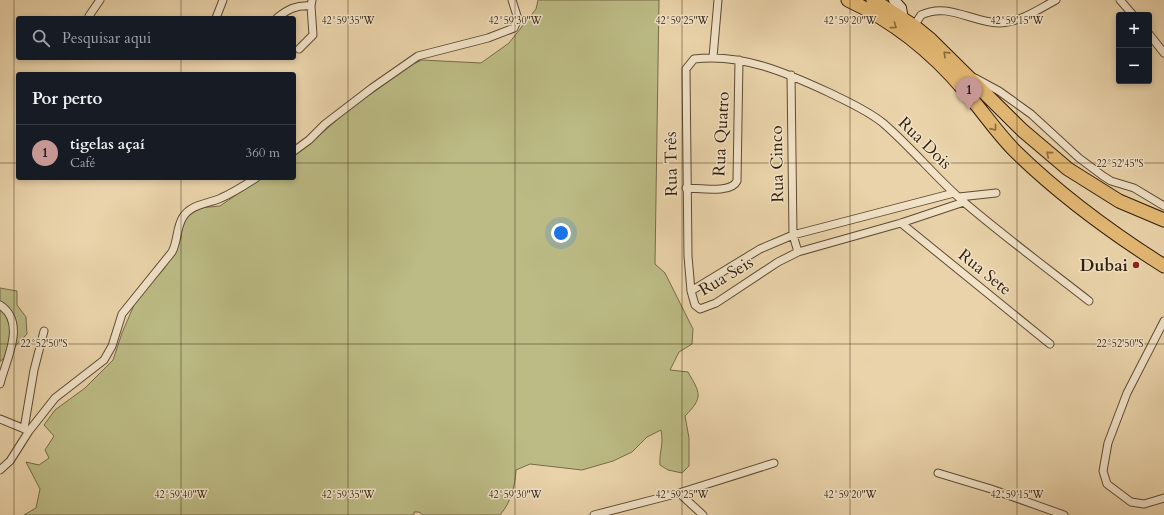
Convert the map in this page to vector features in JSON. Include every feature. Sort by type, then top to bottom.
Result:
[{"type":"highway","points":[[848,0],[893,25],[927,52],[953,78],[998,133],[1050,183],[1164,266]]},
{"type":"highway","points":[[873,0],[914,26],[1022,130],[1068,169],[1119,201],[1158,214],[1164,220]]},
{"type":"highway","points":[[1022,157],[1042,168],[1101,214],[1164,258]]},
{"type":"highway","points":[[1068,169],[1081,184],[1122,207],[1164,226]]},
{"type":"main road","points":[[894,0],[901,8],[903,19]]},
{"type":"street","points":[[89,16],[100,0]]},
{"type":"street","points":[[217,16],[223,0]]},
{"type":"street","points":[[296,149],[348,106],[418,56],[481,40],[514,28],[518,19],[512,0]]},
{"type":"street","points":[[713,57],[718,0]]},
{"type":"street","points":[[914,26],[920,15],[938,10],[990,21],[1008,22],[1023,18],[1056,0]]},
{"type":"street","points":[[1120,0],[1130,12]]},
{"type":"street","points":[[280,16],[296,6],[311,3],[313,35],[298,50]]},
{"type":"street","points":[[1152,38],[1164,53]]},
{"type":"street","name":"Rua Dois","points":[[713,57],[739,60],[791,75],[859,107],[881,121],[899,137],[959,198],[1089,301]]},
{"type":"street","name":"Rua Três","points":[[691,291],[686,188],[686,69],[694,60],[713,57]]},
{"type":"street","name":"Rua Quatro","points":[[686,188],[724,189],[730,187],[737,181],[739,60]]},
{"type":"street","points":[[962,71],[1013,100],[1031,114],[1079,158],[1110,181],[1134,188],[1164,206]]},
{"type":"street","name":"Rua Cinco","points":[[791,75],[793,235],[798,252]]},
{"type":"street","points":[[0,470],[10,461],[27,430],[55,398],[104,360],[112,346],[122,314],[172,252],[177,241],[180,223],[185,214],[192,208],[220,199],[253,180]]},
{"type":"street","name":"Rua Seis","points":[[959,198],[901,223],[798,252],[778,262],[706,308],[700,309],[695,305],[691,291],[760,249],[793,235],[959,198],[996,193]]},
{"type":"street","name":"Rua Sete","points":[[901,223],[1050,344]]},
{"type":"street","points":[[0,306],[10,314],[14,322],[13,338],[0,384]]},
{"type":"street","points":[[1164,321],[1127,393],[1108,443],[1103,471],[1107,484],[1131,502],[1144,504],[1164,498]]},
{"type":"street","points":[[27,430],[34,370],[44,331]]},
{"type":"street","points":[[0,419],[27,430]]},
{"type":"street","points":[[594,515],[679,493],[774,463]]},
{"type":"street","points":[[938,473],[991,489],[1064,515]]},
{"type":"street","points":[[679,493],[704,515]]},
{"type":"shaded area","points":[[538,0],[659,0],[655,264],[665,273],[693,329],[692,344],[679,352],[670,370],[688,372],[695,385],[698,395],[695,404],[685,416],[689,438],[689,466],[682,473],[668,470],[660,465],[662,440],[661,430],[647,437],[632,452],[613,461],[582,470],[530,464],[516,470],[512,494],[500,515],[423,515],[419,512],[414,512],[414,515],[24,515],[36,508],[40,489],[26,462],[39,465],[49,458],[45,450],[54,436],[44,425],[55,410],[85,388],[113,360],[122,333],[137,298],[164,269],[181,238],[182,220],[199,208],[220,206],[258,180],[296,180],[296,154],[313,141],[361,99],[371,94],[411,65],[422,60],[481,63],[509,43],[536,9]]},
{"type":"shaded area","points":[[0,288],[17,291],[17,305],[26,317],[27,334],[0,362]]},
{"type":"place","name":"tigelas açaí","points":[[969,110]]},
{"type":"place","name":"Dubai","points":[[1136,265]]}]
